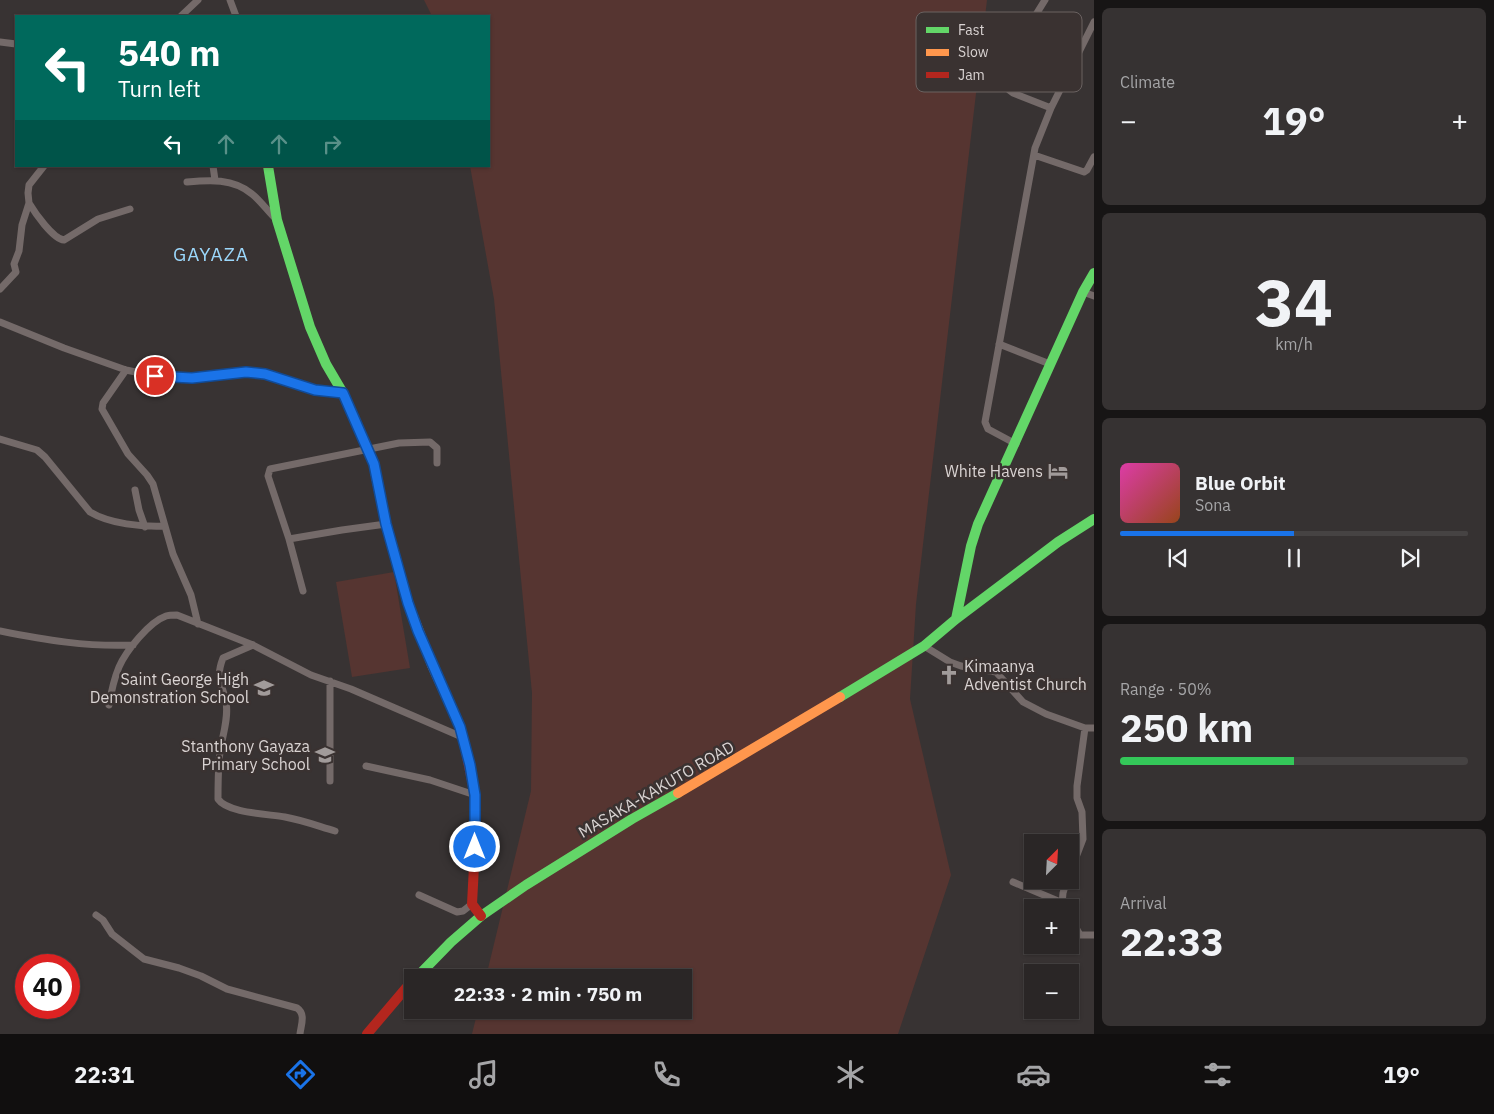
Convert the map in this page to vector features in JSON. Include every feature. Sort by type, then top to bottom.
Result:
[{"type":"main road","points":[[268,167],[277,220],[310,327],[326,364],[343,393],[374,464],[386,524],[408,603],[418,631],[457,718],[470,765],[475,795],[472,904],[481,916]]},
{"type":"main road","points":[[956,619],[971,546],[978,524],[1016,444],[1083,292],[1094,273]]},
{"type":"main road","name":"MASAKA-KAKUTO ROAD","points":[[425,969],[451,942],[481,916],[526,885],[632,819],[737,759],[924,646],[956,619],[1058,542],[1094,520]]},
{"type":"main road","points":[[367,1034],[404,990]]},
{"type":"street","points":[[183,15],[198,0]]},
{"type":"street","points":[[230,0],[236,15]]},
{"type":"street","points":[[1038,12],[1045,0]]},
{"type":"street","points":[[1082,46],[1094,22]]},
{"type":"street","points":[[0,42],[15,44]]},
{"type":"street","points":[[1012,92],[1051,108]]},
{"type":"street","points":[[1016,444],[992,432],[985,422],[1034,155],[1051,108],[1059,92]]},
{"type":"street","points":[[1034,155],[1084,172],[1088,170],[1094,157]]},
{"type":"street","points":[[0,289],[16,272],[14,264],[19,251],[22,225],[29,203],[29,185],[43,167]]},
{"type":"street","points":[[213,167],[215,180]]},
{"type":"street","points":[[187,182],[215,180],[232,184],[251,193],[277,220]]},
{"type":"street","points":[[29,203],[42,222],[61,240],[98,219],[130,208]]},
{"type":"street","points":[[1083,292],[1094,296]]},
{"type":"street","points":[[0,322],[64,348],[126,370],[155,376],[192,378],[246,372],[265,374],[315,390],[343,393]]},
{"type":"street","points":[[999,344],[1050,364]]},
{"type":"street","points":[[126,370],[103,403],[102,409],[128,454],[153,484],[164,526],[173,554],[191,595],[198,624]]},
{"type":"street","points":[[0,439],[37,450],[45,457],[90,512],[100,518],[145,526],[164,526]]},
{"type":"street","points":[[303,591],[289,539],[268,476],[270,469],[390,444],[430,442],[437,448],[437,463]]},
{"type":"street","points":[[135,490],[145,526]]},
{"type":"street","points":[[289,539],[386,524]]},
{"type":"street","points":[[109,705],[118,669],[124,657],[150,628],[168,615],[178,615],[253,646],[311,675],[351,689],[462,737]]},
{"type":"street","points":[[0,631],[48,640],[101,646],[134,645]]},
{"type":"street","points":[[253,646],[223,658],[220,666],[219,679],[227,712],[220,752],[218,798],[221,803],[246,811],[286,817],[335,831]]},
{"type":"street","points":[[924,646],[950,662],[961,666],[996,672],[1023,702],[1046,714],[1085,728],[1094,728]]},
{"type":"street","points":[[330,681],[330,781]]},
{"type":"street","points":[[1079,849],[1083,839],[1082,812],[1077,798],[1076,786],[1085,728]]},
{"type":"street","points":[[366,766],[430,780],[475,795]]},
{"type":"street","points":[[1013,882],[1049,899]]},
{"type":"street","points":[[419,895],[457,912],[472,904]]},
{"type":"street","points":[[96,915],[103,920],[112,934],[144,959],[179,968],[227,989],[301,1010],[303,1015],[300,1034]]},
{"type":"street","points":[[1079,933],[1080,935],[1094,935]]},
{"type":"shaded area","points":[[424,0],[987,0],[986,12],[916,12],[916,92],[976,92],[916,604],[910,699],[951,875],[898,1034],[472,1034],[476,1019],[692,1019],[692,969],[488,969],[531,791],[532,693],[494,299],[470,167],[490,167],[490,15],[432,15]]},
{"type":"shaded area","points":[[394,572],[410,668],[352,677],[336,582]]},
{"type":"traffic: fast","points":[[268,167],[277,220],[310,327],[326,364],[343,393],[374,464],[376,476]]},
{"type":"traffic: fast","points":[[956,619],[971,546],[978,524],[1083,292],[1094,273]]},
{"type":"traffic: fast","points":[[840,697],[924,646],[956,619],[1058,542],[1094,519]]},
{"type":"traffic: fast","points":[[425,969],[451,942],[481,916],[526,885],[632,819],[678,793]]},
{"type":"traffic: slow","points":[[376,476],[386,524],[408,603],[432,665],[460,727],[464,742]]},
{"type":"traffic: slow","points":[[678,793],[840,697]]},
{"type":"traffic: jam","points":[[464,742],[475,795],[472,904],[481,916]]},
{"type":"traffic: jam","points":[[367,1034],[404,990]]},
{"type":"place","name":"White Havens","points":[[1058,471]]},
{"type":"place","name":"Kimaanya Adventist Church","points":[[949,675]]},
{"type":"place","name":"Saint George High Demonstration School","points":[[264,688]]},
{"type":"place","name":"Stanthony Gayaza Primary School","points":[[325,755]]},
{"type":"district","name":"GAYAZA","points":[[211,254]]},
{"type":"route","points":[[155,376],[192,378],[246,372],[265,374],[315,390],[343,393],[374,464],[386,524],[408,603],[432,665],[460,727],[470,765],[475,795],[475,847]]}]
